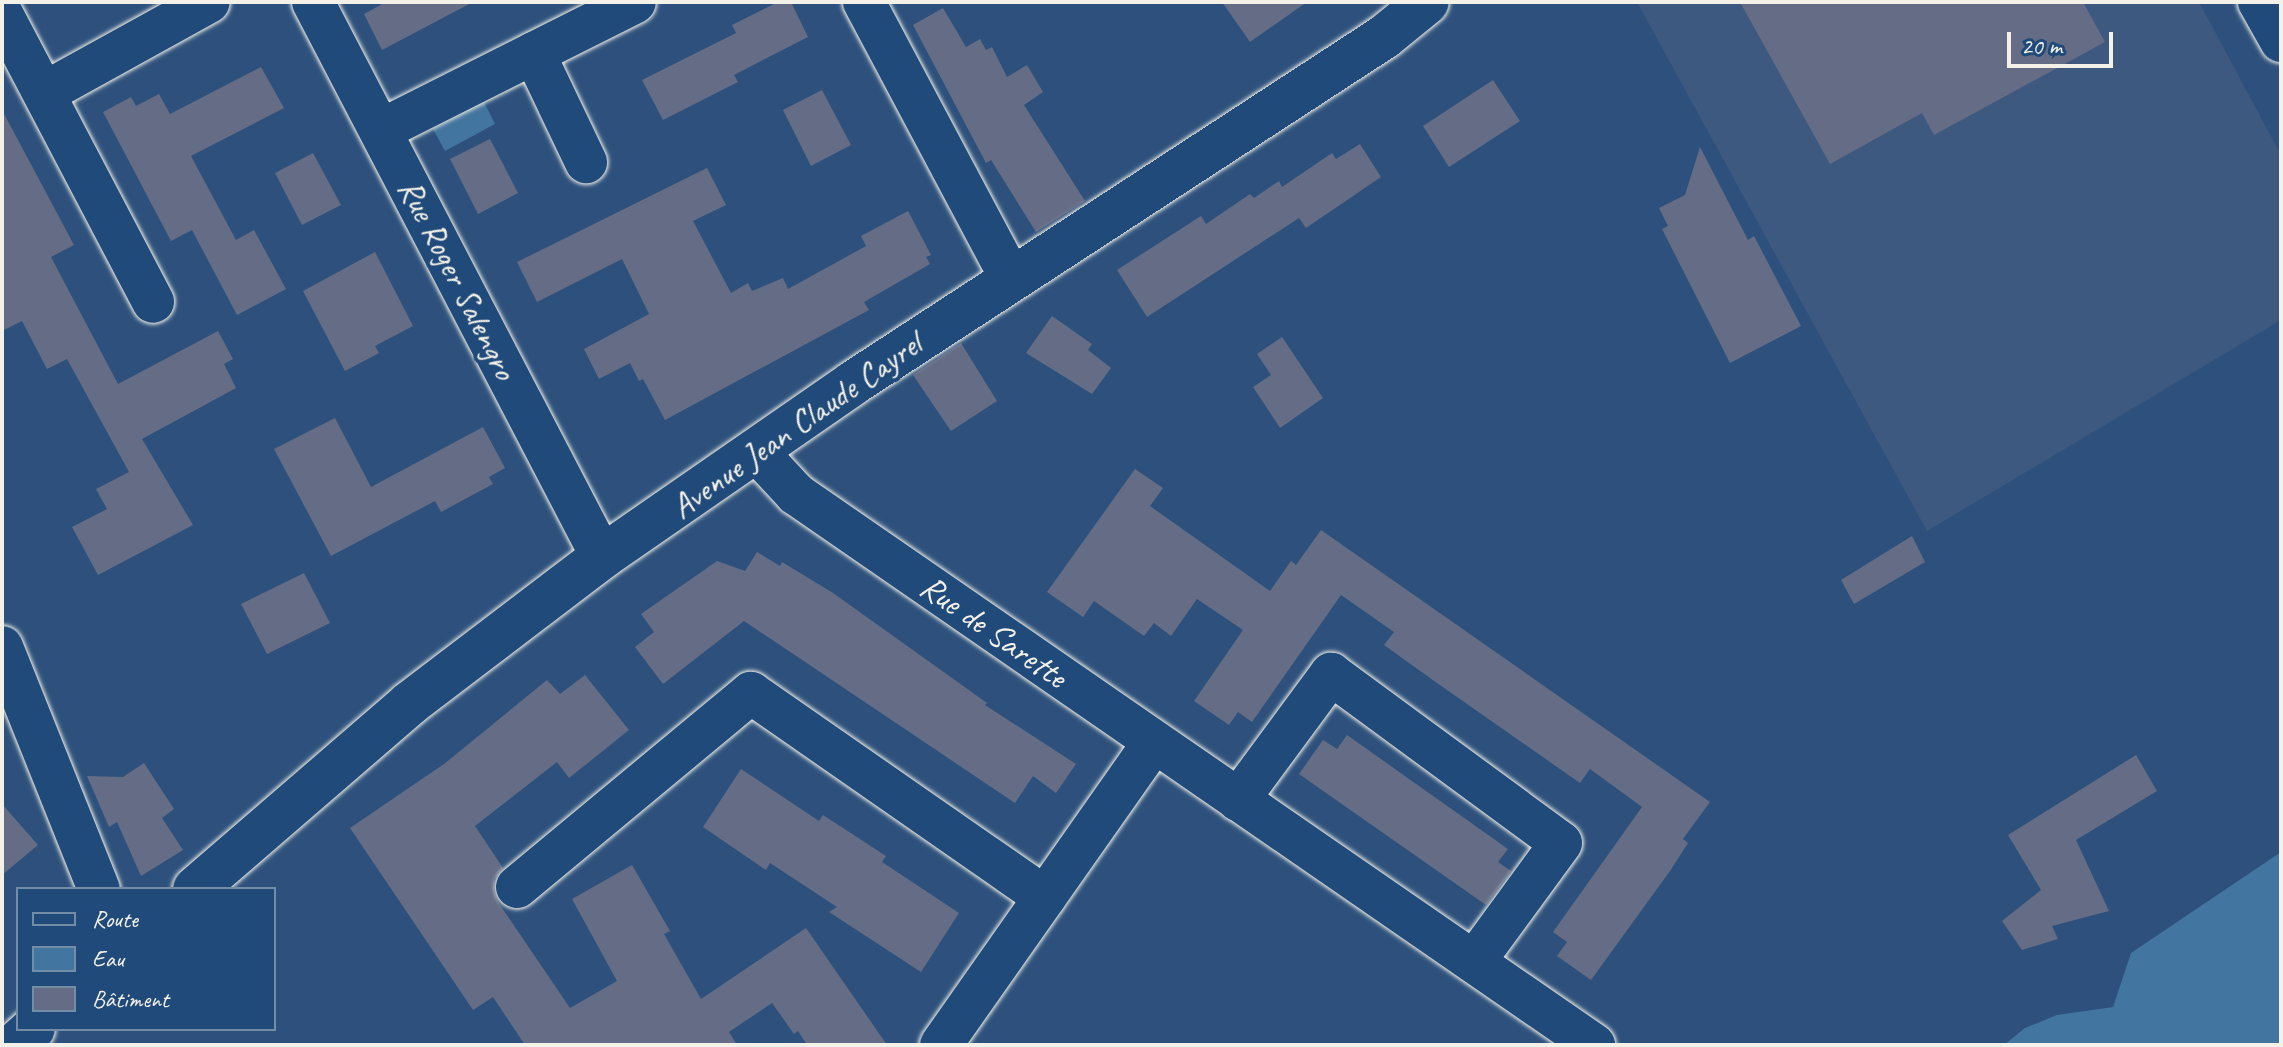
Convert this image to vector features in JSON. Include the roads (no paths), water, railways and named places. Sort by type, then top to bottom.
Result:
[{"type":"main road","name":"Avenue Jean Claude Cayrel","points":[[197,887],[409,704],[602,557],[853,383],[1384,37],[1427,2]]},
{"type":"main road","points":[[15,1045],[31,1031]]},
{"type":"street","points":[[44,93],[209,2]]},
{"type":"street","name":"Rue Roger Salengro","points":[[313,2],[602,557]]},
{"type":"street","points":[[381,130],[635,2]]},
{"type":"street","points":[[864,2],[1011,279]]},
{"type":"street","points":[[2259,2],[2281,41]]},
{"type":"street","points":[[2,14],[153,302]]},
{"type":"street","points":[[534,53],[586,162]]},
{"type":"street","name":"Rue de Sarette","points":[[757,452],[796,494],[1594,1045]]},
{"type":"street","points":[[2,647],[98,887]]},
{"type":"street","points":[[1238,800],[1331,674],[1561,843],[1474,962]]},
{"type":"street","points":[[517,887],[751,693],[1045,897]]},
{"type":"street","points":[[941,1045],[1154,742]]},
{"type":"water","points":[[484,102],[495,124],[445,151],[433,129]]},
{"type":"water","points":[[2281,852],[2281,1045],[2004,1045],[2025,1028],[2057,1015],[2113,1007],[2131,953]]}]
